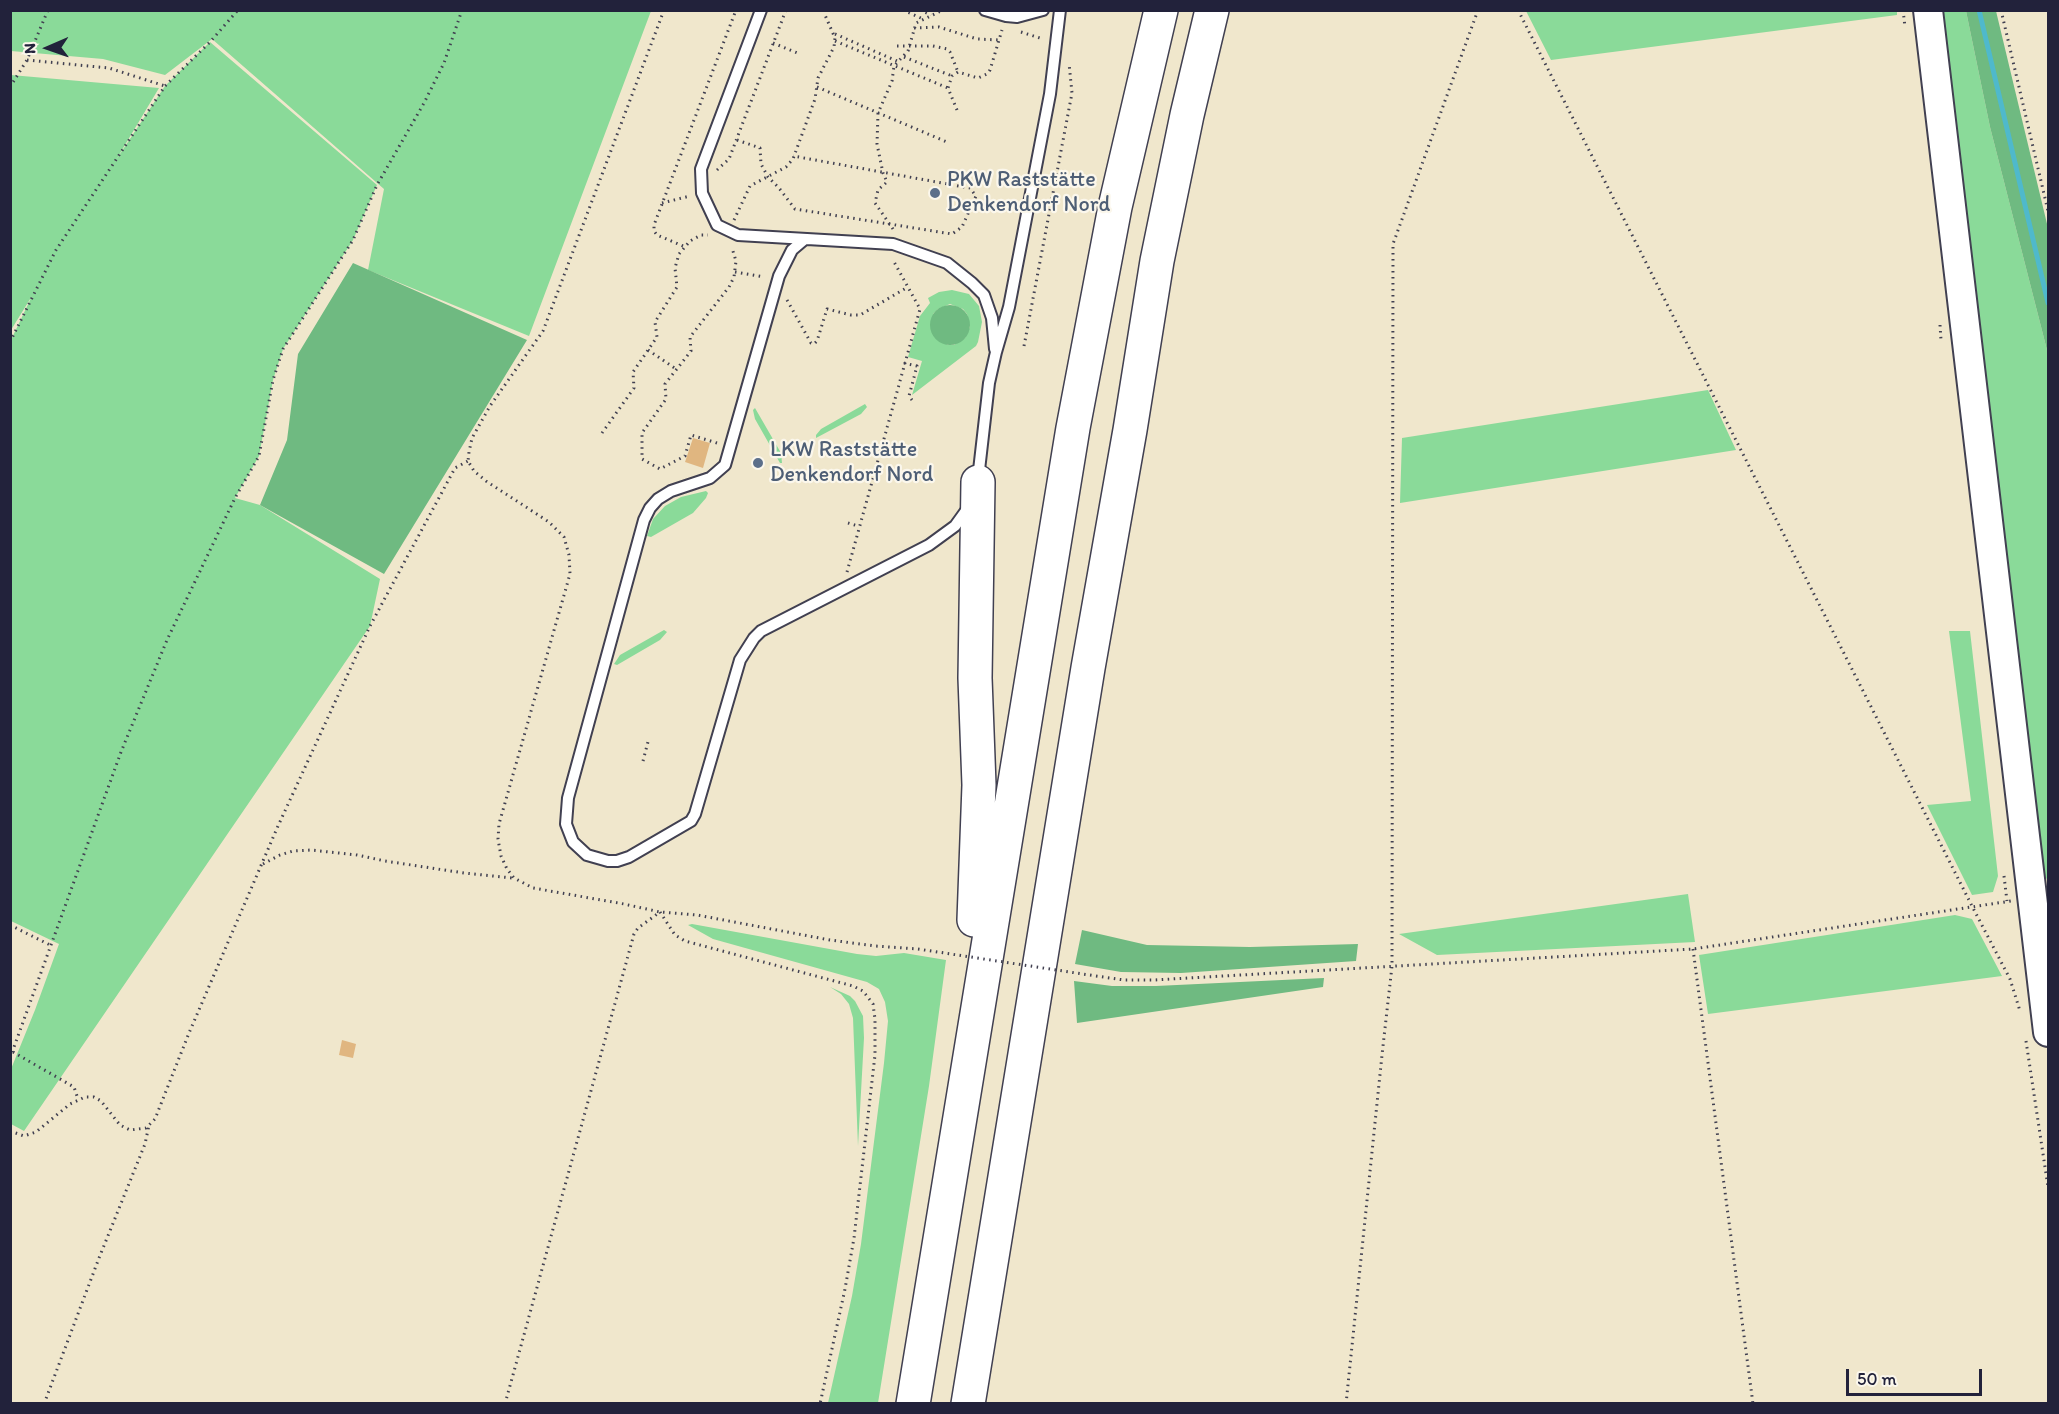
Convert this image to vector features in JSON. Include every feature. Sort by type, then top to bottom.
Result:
[{"type":"highway","points":[[913,1404],[1073,428],[1115,207],[1161,10]]},
{"type":"highway","points":[[968,1404],[1157,261],[1187,115],[1212,10]]},
{"type":"highway","points":[[966,1078],[979,785],[975,678],[978,482]]},
{"type":"main road","points":[[1928,10],[2037,896],[2037,1035]]},
{"type":"lane","points":[[761,10],[701,169],[702,193],[717,225],[726,235],[893,244],[947,264],[984,295],[992,318],[996,352]]},
{"type":"lane","points":[[986,10],[1017,17],[1043,10]]},
{"type":"lane","points":[[805,239],[792,250],[784,262],[725,465],[718,473],[704,481],[665,495],[650,508],[644,520],[565,812],[567,832],[579,849],[596,859],[617,861],[629,857],[691,821],[695,814],[737,668],[746,648],[761,631],[929,545],[955,526],[969,506],[978,482],[983,424],[996,352],[1010,307],[1050,94],[1060,10]]},
{"type":"path","points":[[10,87],[27,60],[48,10]]},
{"type":"path","points":[[10,342],[56,250],[165,86],[210,42],[238,10]]},
{"type":"path","points":[[10,1058],[121,752],[159,661],[235,498],[259,456],[273,380],[283,349],[353,240],[377,185],[444,63],[462,10]]},
{"type":"path","points":[[514,878],[501,856],[498,839],[499,824],[570,574],[569,555],[564,537],[549,522],[486,481],[474,471],[468,461],[472,438],[490,406],[543,331],[664,10]]},
{"type":"path","points":[[683,246],[657,235],[654,225],[736,10]]},
{"type":"path","points":[[729,159],[786,10]]},
{"type":"path","points":[[730,447],[691,435],[685,456],[660,469],[642,459],[642,434],[666,399],[665,384],[691,351],[690,337],[729,287],[735,272],[734,254],[726,235],[750,186],[786,167],[794,156],[815,99],[818,78],[836,41],[825,10]]},
{"type":"path","points":[[903,10],[923,19]]},
{"type":"path","points":[[920,10],[932,15]]},
{"type":"path","points":[[842,591],[858,526],[920,309],[892,259],[894,231],[875,203],[878,190],[887,182],[878,144],[878,113],[892,81],[894,66],[910,47],[916,23],[943,10]]},
{"type":"path","points":[[1346,1404],[1392,966],[1393,244],[1478,10]]},
{"type":"path","points":[[1518,10],[2010,979],[2021,1015]]},
{"type":"path","points":[[2001,10],[2049,211]]},
{"type":"path","points":[[914,28],[939,27],[981,40],[999,40],[987,74],[978,78],[958,72]]},
{"type":"path","points":[[1013,30],[1035,38],[1068,42],[1072,93],[1024,346]]},
{"type":"path","points":[[833,34],[897,61]]},
{"type":"path","points":[[836,41],[948,88]]},
{"type":"path","points":[[774,43],[800,54]]},
{"type":"path","points":[[897,46],[933,46],[949,50],[958,72]]},
{"type":"path","points":[[903,56],[952,76]]},
{"type":"path","points":[[27,60],[109,68],[165,86]]},
{"type":"path","points":[[957,110],[948,88],[952,76],[958,72]]},
{"type":"path","points":[[817,87],[947,142]]},
{"type":"path","points":[[737,140],[760,148],[761,164],[768,177],[795,209],[952,234],[962,227],[976,196],[970,188],[794,156]]},
{"type":"path","points":[[602,434],[634,388],[633,372],[657,337],[655,322],[677,287],[675,264],[683,246],[701,235],[726,235]]},
{"type":"path","points":[[735,272],[788,281],[789,303],[811,343],[814,344],[818,340],[827,309],[860,315],[908,287]]},
{"type":"path","points":[[648,350],[677,369]]},
{"type":"path","points":[[904,363],[917,366],[909,396],[912,400]]},
{"type":"path","points":[[10,1131],[24,1136],[36,1132],[64,1108],[79,1099],[90,1097],[104,1103],[120,1125],[130,1130],[141,1129],[149,1125],[158,1114],[189,1033],[261,865],[370,626],[455,468],[468,461]]},
{"type":"path","points":[[848,523],[858,526]]},
{"type":"path","points":[[643,761],[649,738]]},
{"type":"path","points":[[261,865],[286,853],[311,850],[357,855],[464,873],[514,878],[533,888],[660,912],[697,915],[875,946],[918,949],[1124,980],[1693,949],[1972,908],[2037,896]]},
{"type":"path","points":[[505,1404],[634,934],[638,928],[660,912]]},
{"type":"path","points":[[660,912],[675,935],[685,941],[853,987],[868,996],[873,1004],[875,1055],[857,1214],[845,1289],[820,1404]]},
{"type":"path","points":[[10,925],[52,946]]},
{"type":"path","points":[[1693,949],[1753,1404]]},
{"type":"path","points":[[2037,1035],[2049,1187]]},
{"type":"path","points":[[13,1052],[74,1088],[79,1099]]},
{"type":"path","points":[[44,1404],[145,1144],[149,1125]]},
{"type":"green space","points":[[11,11],[651,11],[529,336],[368,270],[384,189],[212,39],[165,75],[103,59],[11,51]]},
{"type":"green space","points":[[1526,11],[1897,11],[1897,15],[1551,60]]},
{"type":"green space","points":[[1937,11],[1966,11],[1990,127],[2048,354],[2048,881],[2039,867]]},
{"type":"green space","points":[[1966,11],[1996,11],[2048,228],[2048,354],[1990,127]]},
{"type":"green space","points":[[210,42],[377,185],[353,240],[283,349],[273,380],[259,456],[235,498],[260,505],[380,579],[370,626],[24,1131],[11,1124],[11,1069],[59,944],[11,921],[10,342],[32,296],[11,330],[11,75],[159,88],[116,160],[165,86]]},
{"type":"green space","points":[[353,263],[527,340],[384,574],[260,505],[287,440],[298,354]]},
{"type":"green space","points":[[952,290],[969,294],[979,306],[982,322],[978,342],[976,346],[912,395],[922,361],[908,357],[920,316],[930,303],[928,298],[939,292]],"holes":[[[950,304],[963,309],[967,314],[970,327],[965,338],[954,345],[947,345],[933,314]]]},
{"type":"green space","points":[[950,305],[958,306],[964,311],[969,317],[969,333],[964,339],[958,344],[950,345],[942,344],[936,339],[931,333],[930,325],[931,317],[936,311],[942,306]]},
{"type":"green space","points":[[1708,390],[1736,450],[1400,503],[1402,438]]},
{"type":"green space","points":[[865,404],[867,407],[861,414],[816,438],[821,429]]},
{"type":"green space","points":[[755,408],[781,453],[782,463],[755,419],[753,410]]},
{"type":"green space","points":[[706,491],[708,493],[706,498],[693,513],[651,537],[647,536],[653,519],[665,506],[681,497]]},
{"type":"green space","points":[[664,630],[667,632],[660,640],[617,665],[614,664],[620,655]]},
{"type":"green space","points":[[1949,631],[1970,631],[1998,876],[1993,892],[1972,895],[1927,805],[1971,801]]},
{"type":"green space","points":[[1688,894],[1695,942],[1437,955],[1399,934]]},
{"type":"green space","points":[[1955,915],[1972,919],[2002,976],[1708,1014],[1699,955]]},
{"type":"green space","points":[[688,925],[857,954],[876,956],[904,953],[946,960],[929,1086],[878,1403],[828,1403],[861,1244],[884,1063],[888,1021],[885,1002],[879,989],[867,982],[713,939]]},
{"type":"green space","points":[[1082,930],[1147,945],[1250,947],[1358,944],[1356,961],[1181,973],[1121,972],[1075,964]]},
{"type":"green space","points":[[1324,978],[1323,987],[1077,1023],[1074,981],[1112,986],[1156,986]]},
{"type":"green space","points":[[830,987],[850,996],[863,1016],[864,1038],[858,1146],[853,1018],[849,1004],[841,994]]},
{"type":"building","points":[[693,438],[710,443],[703,468],[685,462]]},
{"type":"building","points":[[342,1040],[356,1044],[353,1058],[339,1055]]},
{"type":"waterway","points":[[1979,10],[2048,303]]},
{"type":"place","name":"PKW Raststätte Denkendorf Nord","points":[[935,193]]},
{"type":"place","name":"LKW Raststätte Denkendorf Nord","points":[[758,463]]}]
